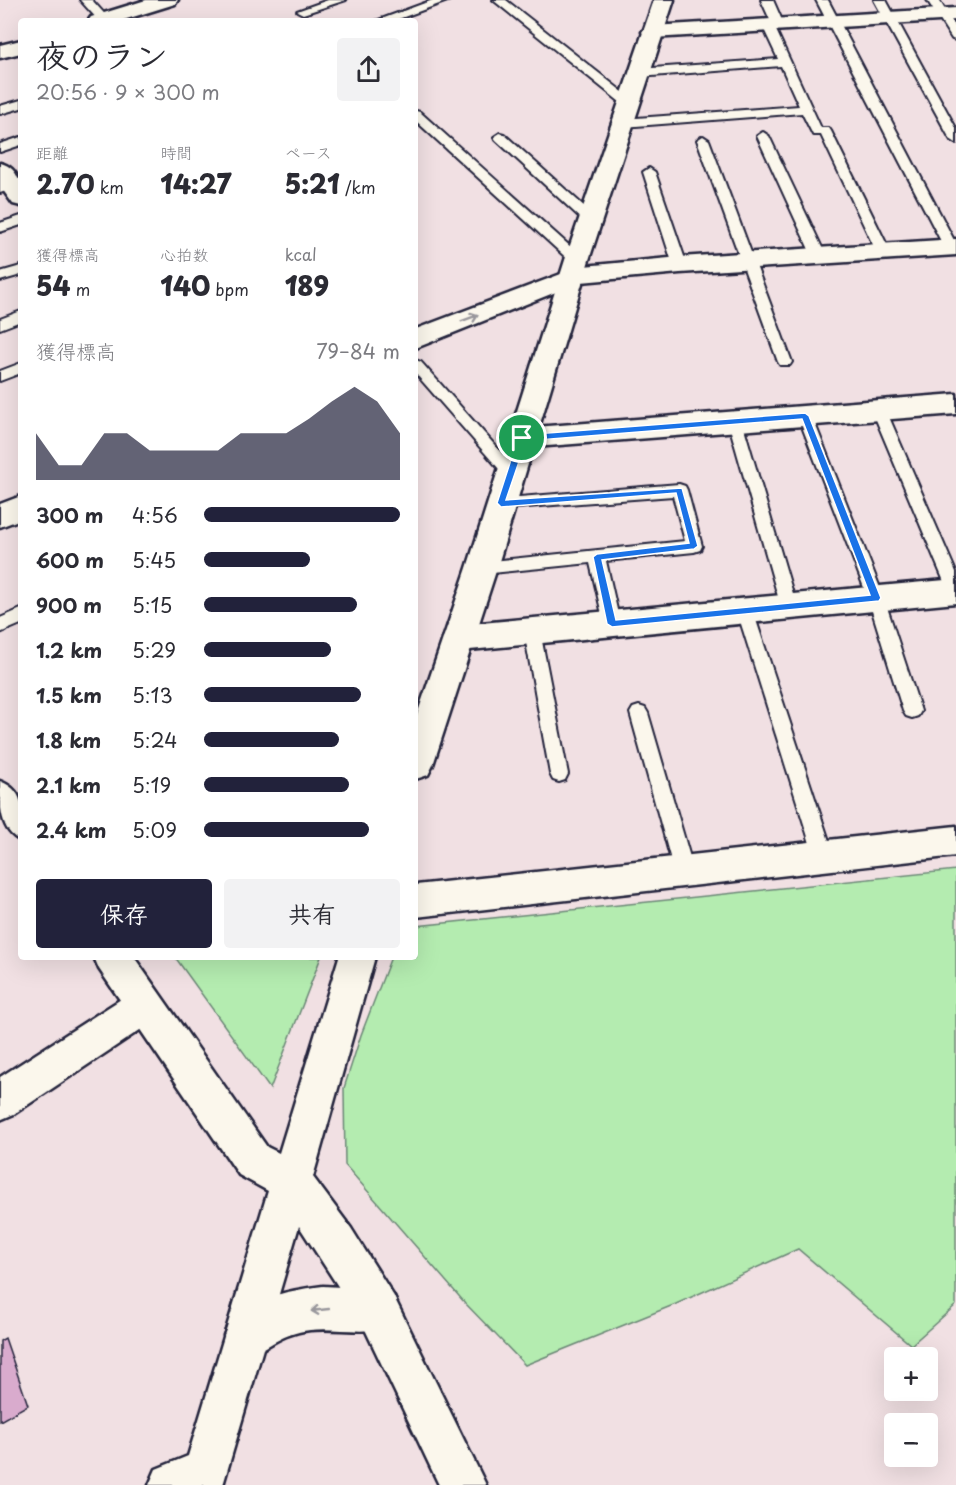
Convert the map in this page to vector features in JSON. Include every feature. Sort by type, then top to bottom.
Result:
[{"type":"street","points":[[109,18],[168,0]]},
{"type":"street","points":[[418,754],[482,568],[574,272],[664,0]]},
{"type":"street","points":[[652,32],[832,22],[884,9],[944,10]]},
{"type":"street","points":[[0,52],[18,47]]},
{"type":"street","points":[[418,338],[574,272],[954,247]]},
{"type":"street","points":[[522,438],[879,410],[954,408]]},
{"type":"street","points":[[0,516],[18,508]]},
{"type":"street","points":[[459,638],[956,591]]},
{"type":"street","points":[[418,901],[956,841]]},
{"type":"street","points":[[114,960],[253,1161],[292,1182],[336,1243],[378,1310],[463,1485]]},
{"type":"street","points":[[194,1481],[246,1335],[356,960]]},
{"type":"street","points":[[0,1100],[145,1005]]},
{"type":"street","points":[[246,1335],[268,1320],[291,1313],[355,1306],[378,1310]]},
{"type":"lane","points":[[86,0],[100,18]]},
{"type":"lane","points":[[291,0],[310,18]]},
{"type":"lane","points":[[303,12],[340,0]]},
{"type":"lane","points":[[391,18],[444,0]]},
{"type":"lane","points":[[499,0],[626,113],[807,109]]},
{"type":"lane","points":[[766,0],[784,62],[883,252]]},
{"type":"lane","points":[[822,0],[954,247]]},
{"type":"lane","points":[[884,9],[956,139]]},
{"type":"lane","points":[[944,10],[956,37]]},
{"type":"lane","points":[[639,73],[784,62]]},
{"type":"lane","points":[[0,110],[18,105]]},
{"type":"lane","points":[[418,117],[574,272]]},
{"type":"lane","points":[[763,136],[819,256]]},
{"type":"lane","points":[[500,137],[591,220]]},
{"type":"lane","points":[[703,140],[785,362]]},
{"type":"lane","points":[[0,148],[18,142]]},
{"type":"lane","points":[[649,172],[680,265]]},
{"type":"lane","points":[[0,228],[18,221]]},
{"type":"lane","points":[[0,277],[18,271]]},
{"type":"lane","points":[[0,324],[18,317]]},
{"type":"lane","points":[[418,367],[511,473]]},
{"type":"lane","points":[[0,376],[18,369]]},
{"type":"lane","points":[[879,410],[956,591]]},
{"type":"lane","points":[[805,416],[876,598],[912,711]]},
{"type":"lane","points":[[735,422],[789,607]]},
{"type":"lane","points":[[482,568],[694,546],[679,490],[501,503]]},
{"type":"lane","points":[[597,557],[612,624]]},
{"type":"lane","points":[[745,611],[824,856]]},
{"type":"lane","points":[[0,626],[18,617]]},
{"type":"lane","points":[[532,631],[560,774]]},
{"type":"lane","points":[[639,713],[684,871]]},
{"type":"green space","points":[[956,870],[956,1305],[911,1345],[798,1249],[676,1304],[525,1365],[465,1303],[345,1165],[344,1088],[361,1035],[390,960],[418,960],[418,926]]},
{"type":"green space","points":[[177,960],[320,960],[270,1089]]},
{"type":"building","points":[[5,1338],[28,1405],[0,1421],[0,1341]]},
{"type":"route","points":[[805,416],[876,598],[612,624],[597,557],[694,546],[679,490],[501,503],[522,438],[805,416]]}]
